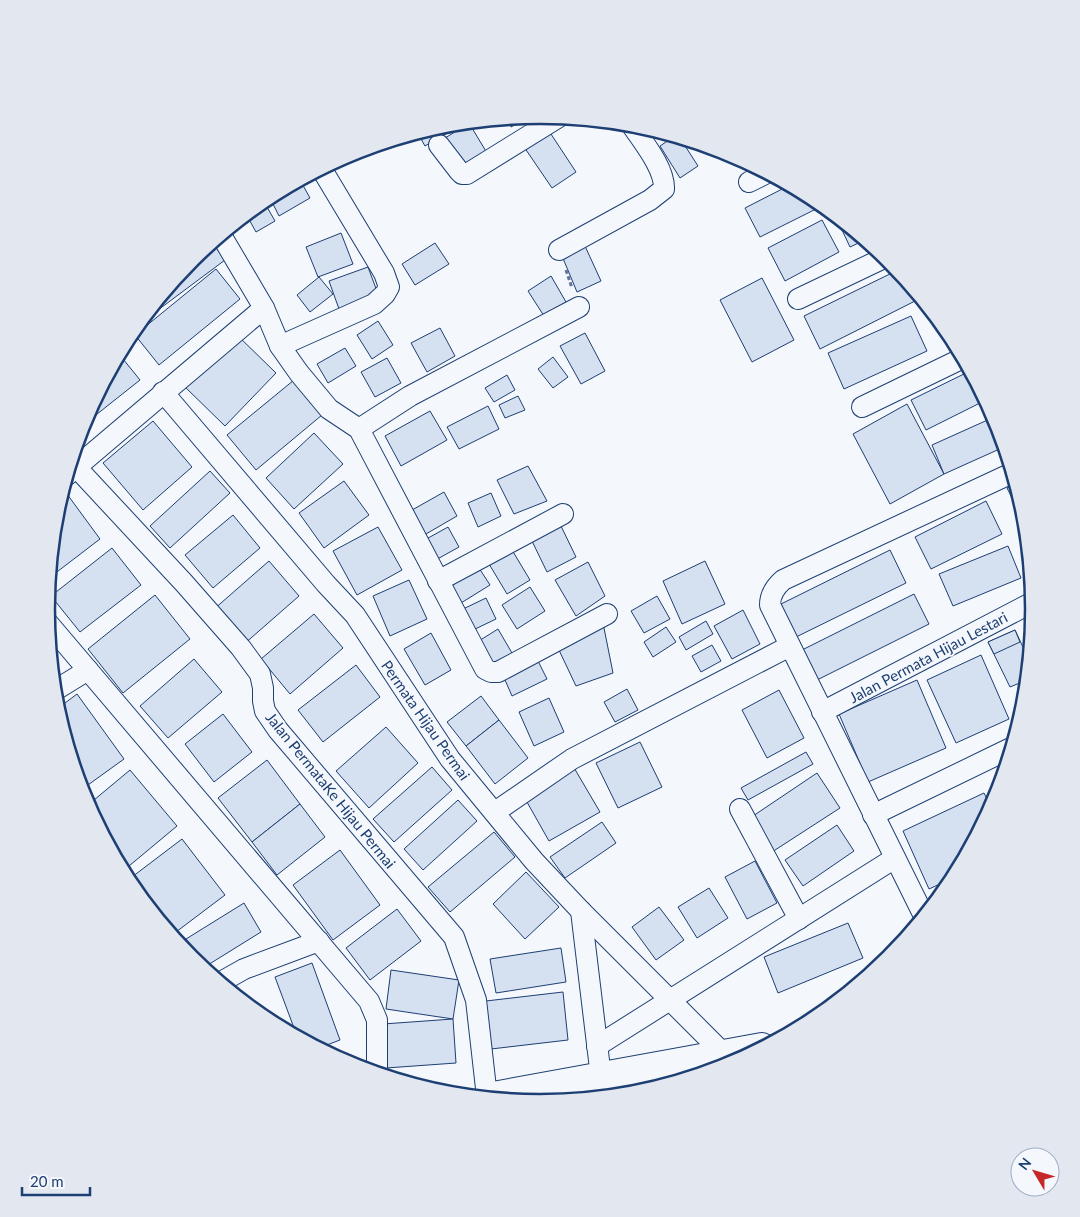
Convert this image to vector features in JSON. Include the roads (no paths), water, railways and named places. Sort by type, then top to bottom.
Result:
[{"type":"main road","points":[[514,1092],[601,1077],[716,1061]]},
{"type":"street","points":[[439,145],[459,172],[467,174],[548,124]]},
{"type":"street","points":[[559,250],[650,200],[664,189],[665,182],[661,172],[637,133]]},
{"type":"street","points":[[280,346],[374,304],[385,294],[389,287],[384,273],[325,174]]},
{"type":"street","points":[[749,182],[760,177]]},
{"type":"street","points":[[224,241],[264,308],[280,346],[329,409],[359,429],[485,670],[498,672],[607,614]]},
{"type":"street","points":[[798,299],[878,261]]},
{"type":"street","points":[[359,429],[410,396],[579,307]]},
{"type":"street","points":[[77,467],[264,308]]},
{"type":"street","points":[[862,406],[957,361]]},
{"type":"street","name":"Permata Hijau Permai","points":[[163,392],[326,584],[355,615],[450,759],[534,861],[726,1057]]},
{"type":"street","name":"Jalan PermataKe Hijau Permai","points":[[75,474],[184,583],[241,648],[260,674],[265,711],[278,730],[454,937],[476,1000],[486,1090]]},
{"type":"street","points":[[921,909],[770,606],[770,598],[776,586],[783,580],[1006,476]]},
{"type":"street","points":[[438,581],[562,514]]},
{"type":"street","name":"Jalan Permata Hijau Lestari","points":[[822,712],[1025,606]]},
{"type":"street","points":[[56,633],[370,1001],[377,1020],[377,1065]]},
{"type":"street","points":[[495,812],[572,759],[790,646]]},
{"type":"street","points":[[61,686],[88,670]]},
{"type":"street","points":[[873,815],[1003,752]]},
{"type":"street","points":[[740,809],[799,919]]},
{"type":"street","points":[[597,1046],[895,858]]},
{"type":"street","points":[[581,911],[601,1077]]},
{"type":"street","points":[[227,979],[244,969],[318,941]]}]
